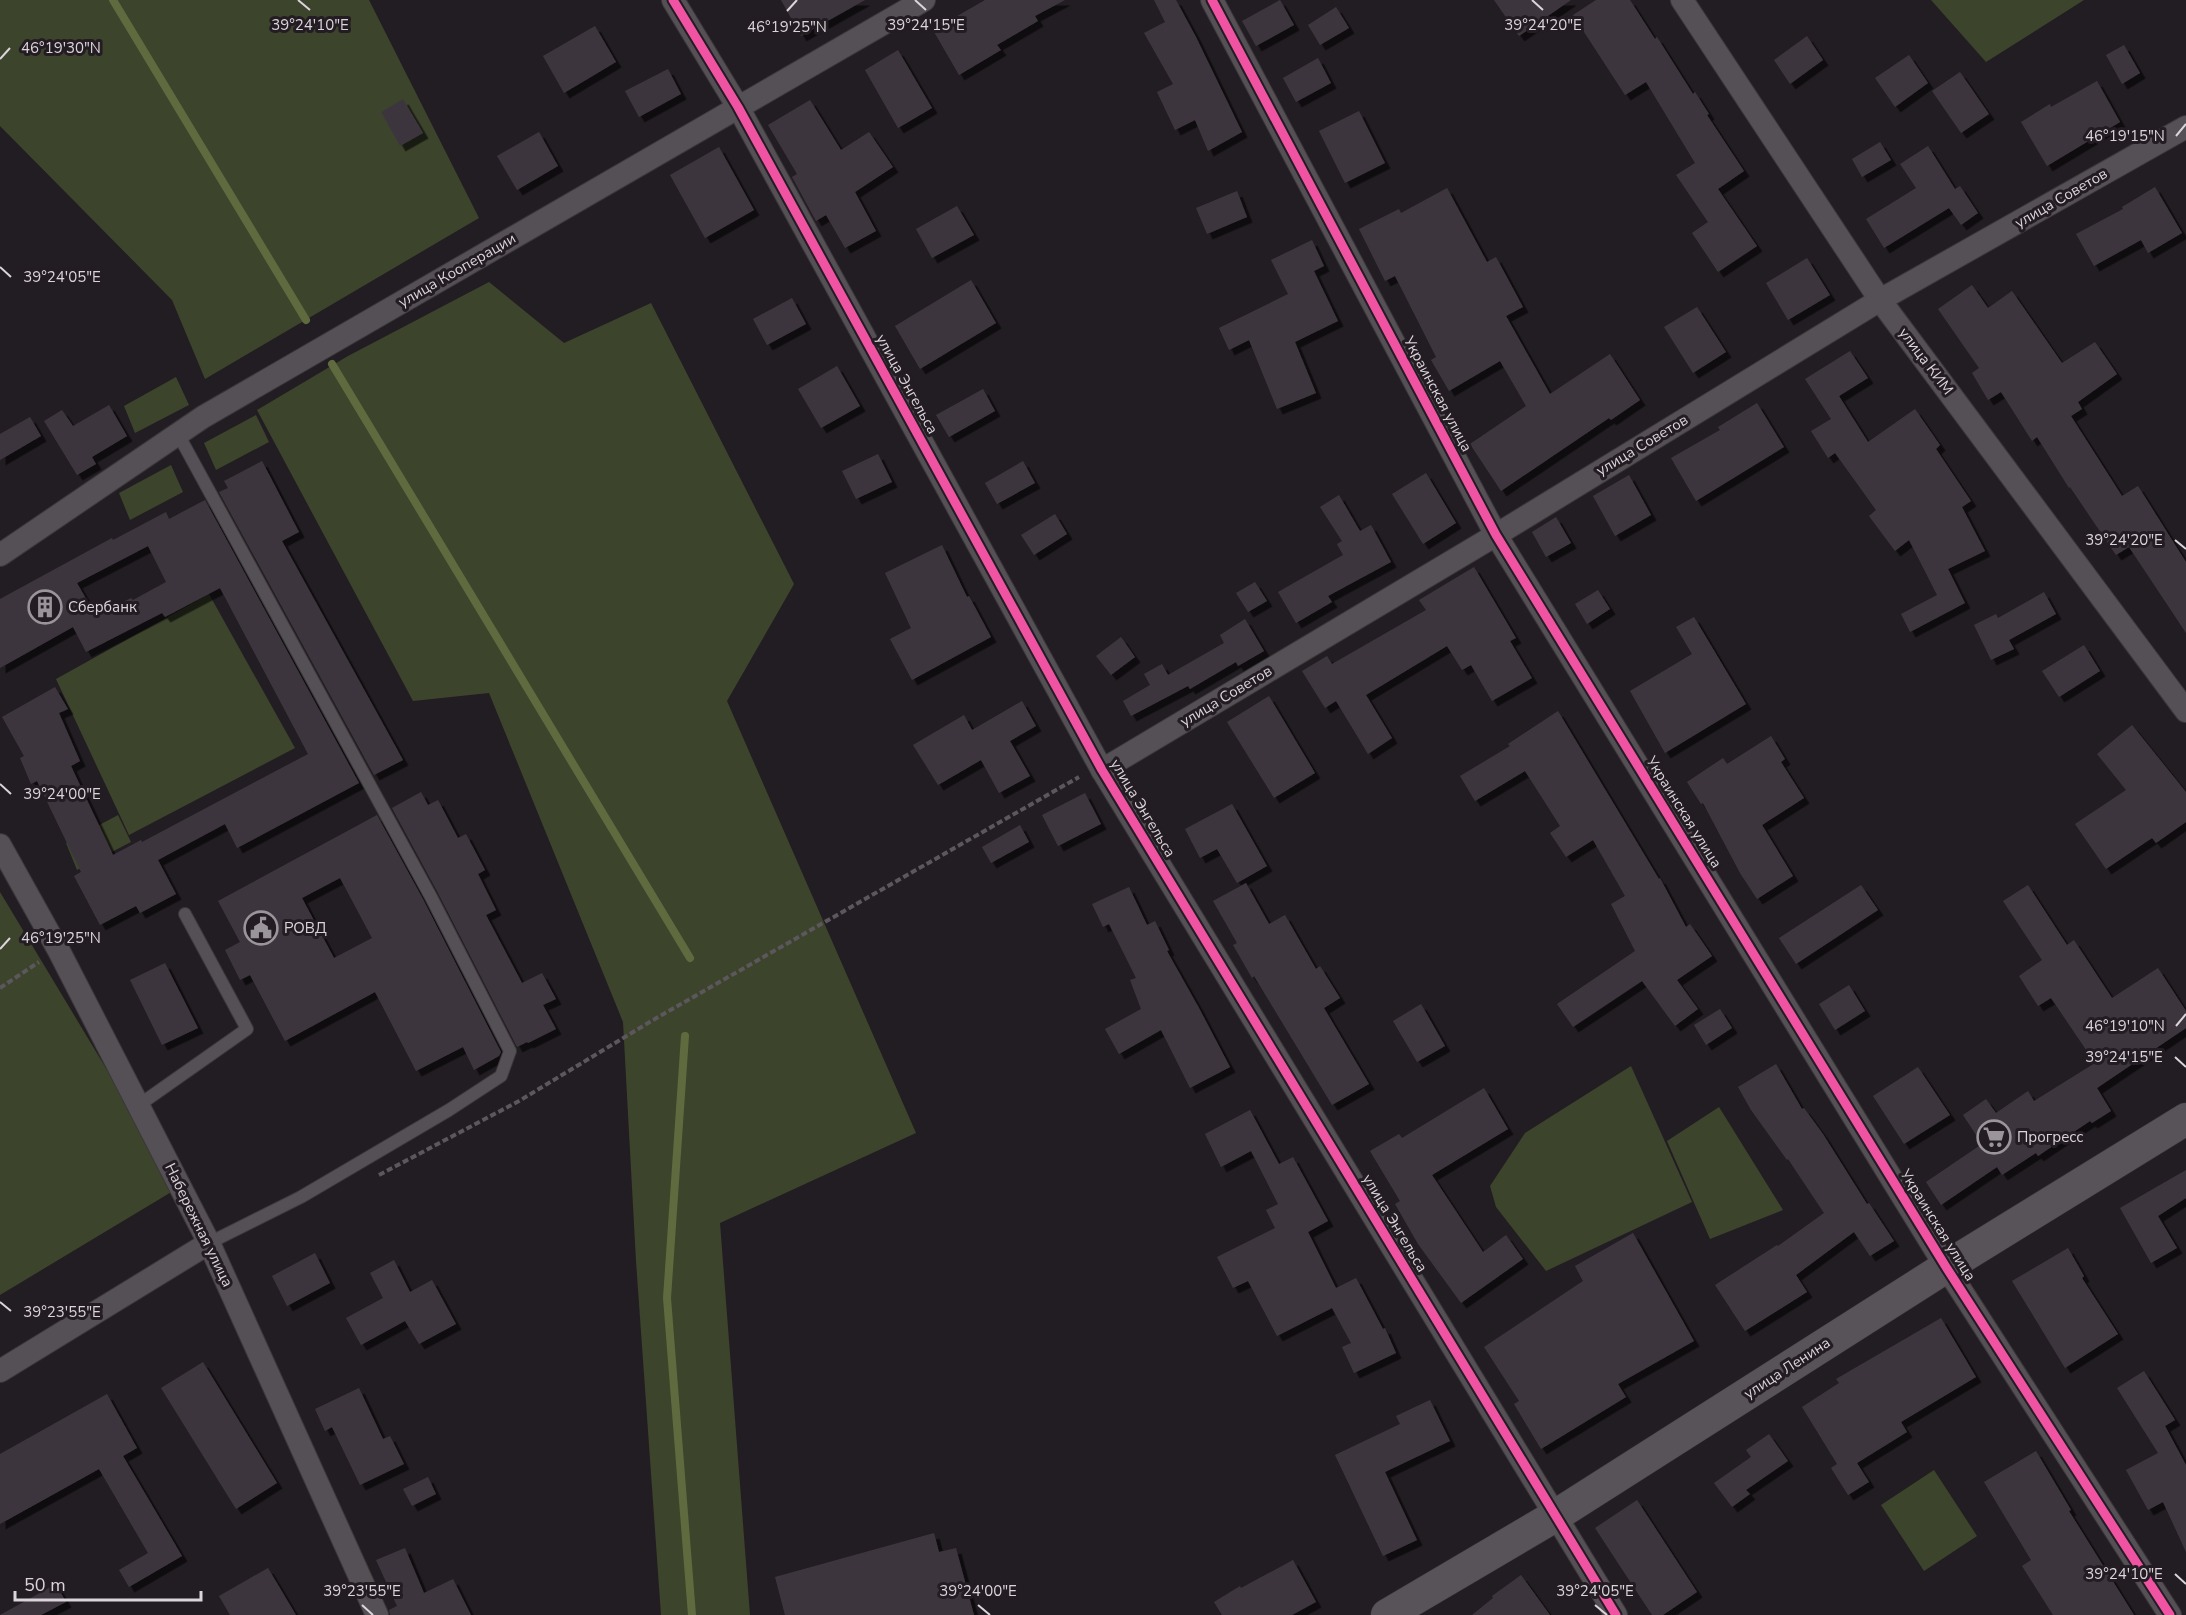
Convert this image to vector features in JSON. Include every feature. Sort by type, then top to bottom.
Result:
[{"type":"street","name":"улица Энгельса","points":[[673,0],[738,106],[1102,770],[1616,1615]]},
{"type":"street","name":"улица Кооперации","points":[[0,555],[203,417],[924,0]]},
{"type":"street","name":"Украинская улица","points":[[1212,0],[1496,535],[1946,1267],[2170,1615]]},
{"type":"street","name":"улица КИМ","points":[[1682,0],[1880,300],[2186,711]]},
{"type":"street","name":"улица Советов","points":[[1102,770],[1496,535],[1880,300],[2186,127]]},
{"type":"street","name":"Набережная улица","points":[[0,845],[59,951],[209,1243],[377,1615]]},
{"type":"street","name":"улица Ленина","points":[[1387,1615],[1555,1516],[1946,1267],[2186,1119]]},
{"type":"street","points":[[0,1371],[209,1243]]},
{"type":"lane","points":[[178,434],[431,897],[510,1051],[501,1076],[449,1110],[301,1197],[209,1243]]},
{"type":"lane","points":[[139,1105],[247,1029],[185,914]]},
{"type":"path","points":[[371,1179],[519,1101],[674,1008],[1089,772],[1102,770]]},
{"type":"path","points":[[0,988],[41,961]]},
{"type":"green space","points":[[0,0],[369,0],[479,218],[205,379],[172,300],[0,126]]},
{"type":"green space","points":[[1931,0],[2084,0],[1986,62]]},
{"type":"green space","points":[[489,282],[564,343],[651,303],[794,584],[727,701],[916,1133],[720,1223],[750,1615],[661,1615],[636,1261],[623,1022],[489,693],[413,701],[257,410],[348,356]]},
{"type":"green space","points":[[176,377],[189,405],[135,433],[124,406]]},
{"type":"green space","points":[[256,415],[269,442],[216,470],[204,443]]},
{"type":"green space","points":[[171,465],[183,492],[130,520],[119,493]]},
{"type":"green space","points":[[209,594],[295,748],[129,835],[56,679]]},
{"type":"green space","points":[[118,815],[131,842],[77,870],[66,843]]},
{"type":"green space","points":[[0,892],[178,1188],[0,1295]]},
{"type":"green space","points":[[1631,1066],[1692,1202],[1546,1271],[1496,1207],[1490,1186],[1525,1133]]},
{"type":"green space","points":[[1719,1107],[1783,1210],[1710,1239],[1667,1141]]},
{"type":"green space","points":[[1934,1470],[1977,1536],[1924,1571],[1881,1505]]},
{"type":"building","points":[[781,0],[865,0],[801,36]]},
{"type":"building","points":[[985,0],[1065,0],[1035,16],[1038,21],[997,45],[1001,50],[959,75],[933,30]]},
{"type":"building","points":[[1154,0],[1176,0],[1242,132],[1208,151],[1195,120],[1175,130],[1157,92],[1173,84],[1144,33],[1165,22]]},
{"type":"building","points":[[1280,0],[1294,25],[1256,46],[1242,21]]},
{"type":"building","points":[[1494,0],[1571,0],[1519,36]]},
{"type":"building","points":[[1596,0],[1630,0],[1655,39],[1657,37],[1693,94],[1695,92],[1709,114],[1707,115],[1744,171],[1718,189],[1757,246],[1718,272],[1692,233],[1708,222],[1676,175],[1695,163],[1646,82],[1625,95],[1573,15]]},
{"type":"building","points":[[1336,7],[1349,28],[1320,45],[1308,25]]},
{"type":"building","points":[[595,26],[616,62],[564,93],[543,56]]},
{"type":"building","points":[[1807,36],[1823,60],[1790,84],[1774,60]]},
{"type":"building","points":[[2124,45],[2140,73],[2122,84],[2106,55]]},
{"type":"building","points":[[898,50],[932,108],[898,128],[865,70]]},
{"type":"building","points":[[1909,55],[1928,83],[1895,107],[1875,78]]},
{"type":"building","points":[[1318,58],[1331,83],[1296,102],[1283,78]]},
{"type":"building","points":[[668,69],[681,94],[639,117],[625,91]]},
{"type":"building","points":[[1960,72],[1989,114],[1961,133],[1932,91]]},
{"type":"building","points":[[2097,81],[2120,122],[2047,166],[2021,122],[2050,104],[2051,107]]},
{"type":"building","points":[[403,99],[423,133],[400,146],[381,112]]},
{"type":"building","points":[[810,100],[841,150],[869,132],[893,167],[855,192],[876,231],[845,248],[826,215],[816,221],[792,177],[797,174],[768,125]]},
{"type":"building","points":[[1359,111],[1385,163],[1345,183],[1319,131]]},
{"type":"building","points":[[539,132],[558,166],[517,190],[497,156]]},
{"type":"building","points":[[1880,142],[1891,160],[1862,177],[1852,159]]},
{"type":"building","points":[[1928,146],[1955,189],[1960,186],[1978,213],[1961,225],[1949,208],[1884,248],[1866,219],[1916,188],[1900,164]]},
{"type":"building","points":[[719,147],[754,210],[705,238],[670,175]]},
{"type":"building","points":[[2155,187],[2182,233],[2148,253],[2141,240],[2094,266],[2076,234],[2123,209],[2122,207]]},
{"type":"building","points":[[1447,188],[1487,262],[1496,257],[1523,307],[1506,316],[1550,394],[1610,354],[1640,400],[1611,420],[1609,418],[1501,491],[1470,444],[1526,406],[1500,361],[1449,391],[1431,360],[1436,357],[1395,276],[1385,281],[1359,229],[1399,209],[1401,213]]},
{"type":"building","points":[[1237,191],[1247,217],[1207,234],[1196,208]]},
{"type":"building","points":[[957,206],[974,235],[932,258],[916,229]]},
{"type":"building","points":[[1312,240],[1324,266],[1314,271],[1338,321],[1295,342],[1316,393],[1277,409],[1249,340],[1229,350],[1219,328],[1288,294],[1271,260]]},
{"type":"building","points":[[1807,258],[1830,295],[1788,320],[1766,283]]},
{"type":"building","points":[[971,280],[996,323],[920,369],[895,326]]},
{"type":"building","points":[[1972,285],[1988,308],[2012,291],[2062,363],[2095,342],[2117,374],[2078,402],[2082,409],[2071,416],[2122,496],[2138,486],[2186,562],[2186,633],[2129,547],[2116,555],[2037,437],[2032,441],[2001,392],[1988,400],[1972,373],[1979,368],[1938,309]]},
{"type":"building","points":[[792,298],[806,324],[767,345],[753,319]]},
{"type":"building","points":[[1697,307],[1726,352],[1693,373],[1664,327]]},
{"type":"building","points":[[1850,351],[1868,378],[1839,396],[1868,442],[1915,409],[1940,445],[1936,449],[1971,501],[1962,507],[1985,551],[1948,569],[1965,603],[1910,632],[1901,614],[1937,595],[1909,540],[1895,551],[1869,516],[1876,510],[1835,453],[1828,458],[1811,431],[1831,419],[1805,379]]},
{"type":"building","points":[[837,366],[860,406],[821,428],[798,389]]},
{"type":"building","points":[[983,389],[995,411],[949,437],[936,415]]},
{"type":"building","points":[[1757,403],[1784,447],[1696,501],[1671,458],[1720,430],[1718,427]]},
{"type":"building","points":[[109,405],[127,436],[92,457],[96,464],[77,475],[44,421],[62,410],[73,426]]},
{"type":"building","points":[[30,417],[41,436],[0,460],[0,434]]},
{"type":"building","points":[[878,454],[892,482],[856,499],[842,471]]},
{"type":"building","points":[[262,461],[299,532],[282,541],[403,760],[374,775],[219,492],[228,488],[224,481]]},
{"type":"building","points":[[1023,461],[1035,483],[997,504],[985,483]]},
{"type":"building","points":[[1426,473],[1456,523],[1423,544],[1392,494]]},
{"type":"building","points":[[1629,475],[1651,515],[1615,536],[1593,496]]},
{"type":"building","points":[[1339,495],[1360,531],[1371,525],[1391,562],[1328,596],[1332,602],[1296,623],[1278,592],[1343,555],[1337,544],[1342,541],[1320,507]]},
{"type":"building","points":[[205,500],[359,783],[237,848],[225,824],[158,860],[176,894],[140,913],[136,906],[100,925],[74,876],[81,872],[37,781],[31,784],[20,758],[24,756],[2,717],[55,687],[68,709],[59,713],[80,761],[71,766],[113,855],[308,754],[220,588],[165,617],[162,613],[86,652],[73,627],[0,668],[0,599],[112,538],[113,540],[166,512],[169,519]],"holes":[[[148,546],[166,582],[96,616],[77,583]]]},
{"type":"building","points":[[1055,514],[1067,534],[1034,555],[1021,535]]},
{"type":"building","points":[[1556,517],[1571,543],[1546,557],[1532,532]]},
{"type":"building","points":[[942,545],[967,597],[969,596],[991,637],[912,680],[890,639],[911,628],[885,573]]},
{"type":"building","points":[[1474,567],[1516,638],[1510,641],[1532,678],[1492,701],[1471,665],[1462,670],[1447,646],[1366,695],[1392,738],[1368,754],[1336,701],[1325,708],[1302,671],[1327,656],[1332,664],[1426,610],[1419,600]]},
{"type":"building","points":[[1255,582],[1267,601],[1248,612],[1236,593]]},
{"type":"building","points":[[1598,590],[1610,609],[1587,624],[1575,604]]},
{"type":"building","points":[[2044,592],[2056,614],[2009,640],[2014,649],[1991,660],[1974,625],[1996,614],[1998,618]]},
{"type":"building","points":[[1694,617],[1746,704],[1665,753],[1630,691],[1692,654],[1676,627]]},
{"type":"building","points":[[1245,619],[1264,651],[1238,666],[1236,662],[1190,689],[1188,686],[1131,716],[1123,701],[1150,685],[1144,674],[1162,664],[1168,675],[1224,643],[1220,635]]},
{"type":"building","points":[[1121,637],[1135,657],[1111,675],[1096,656]]},
{"type":"building","points":[[2084,645],[2100,671],[2059,697],[2042,671]]},
{"type":"building","points":[[1269,696],[1315,773],[1274,798],[1227,722]]},
{"type":"building","points":[[1022,701],[1036,726],[1010,741],[1030,776],[999,793],[981,760],[938,785],[913,745],[964,715],[972,730]]},
{"type":"building","points":[[1558,711],[1660,878],[1686,927],[1690,924],[1712,956],[1677,980],[1698,1009],[1675,1026],[1642,981],[1573,1027],[1557,1004],[1635,951],[1611,904],[1625,896],[1593,840],[1566,857],[1550,833],[1560,826],[1525,771],[1475,801],[1460,776],[1510,746],[1508,744]]},
{"type":"building","points":[[2132,725],[2186,792],[2186,822],[2156,843],[2152,838],[2106,869],[2075,824],[2126,790],[2097,754]]},
{"type":"building","points":[[1771,736],[1785,759],[1781,762],[1804,798],[1762,825],[1793,876],[1757,899],[1740,873],[1703,803],[1701,804],[1687,782],[1723,758],[1727,764]]},
{"type":"building","points":[[421,792],[428,805],[438,800],[458,838],[466,834],[485,870],[478,874],[496,910],[486,915],[522,983],[542,973],[556,999],[543,1005],[556,1029],[528,1043],[517,1047],[392,808]]},
{"type":"building","points":[[1085,793],[1101,824],[1058,846],[1042,815]]},
{"type":"building","points":[[1232,804],[1267,866],[1237,883],[1217,849],[1200,858],[1185,829]]},
{"type":"building","points":[[377,815],[501,1052],[499,1056],[474,1070],[463,1047],[416,1071],[375,992],[285,1041],[250,975],[240,980],[225,950],[240,942],[218,901]],"holes":[[[340,878],[372,938],[334,958],[302,898]]]},
{"type":"building","points":[[1020,825],[1029,842],[991,863],[982,847]]},
{"type":"building","points":[[1246,883],[1269,924],[1285,915],[1316,969],[1320,966],[1340,998],[1324,1008],[1369,1084],[1332,1105],[1254,976],[1252,978],[1233,945],[1237,943],[1213,901]]},
{"type":"building","points":[[1861,885],[1878,910],[1796,964],[1779,938]]},
{"type":"building","points":[[2028,885],[2067,945],[2074,940],[2112,998],[2158,968],[2186,1011],[2186,1028],[2097,1088],[2111,1111],[2092,1123],[2090,1121],[2038,1156],[2036,1153],[2002,1175],[1997,1167],[1941,1205],[1926,1182],[1982,1144],[1963,1115],[1986,1099],[1996,1113],[2028,1091],[2034,1101],[2095,1063],[2051,998],[2038,1006],[2019,976],[2042,960],[2003,901]]},
{"type":"building","points":[[1129,887],[1147,925],[1155,921],[1169,950],[1167,951],[1230,1067],[1190,1088],[1161,1030],[1119,1054],[1105,1029],[1141,1009],[1130,980],[1136,978],[1109,924],[1103,927],[1092,904]]},
{"type":"building","points":[[165,963],[198,1028],[162,1045],[130,980]]},
{"type":"building","points":[[1849,985],[1865,1011],[1835,1030],[1819,1004]]},
{"type":"building","points":[[1421,1004],[1445,1046],[1417,1062],[1393,1021]]},
{"type":"building","points":[[1720,1009],[1732,1028],[1706,1045],[1694,1025]]},
{"type":"building","points":[[1776,1064],[1802,1109],[1804,1108],[1823,1134],[1867,1204],[1869,1203],[1894,1241],[1870,1256],[1854,1232],[1796,1275],[1807,1292],[1745,1331],[1715,1285],[1778,1246],[1824,1213],[1788,1159],[1751,1110],[1738,1087]]},
{"type":"building","points":[[1918,1067],[1950,1115],[1904,1144],[1873,1096]]},
{"type":"building","points":[[1484,1088],[1508,1129],[1432,1175],[1483,1252],[1506,1235],[1523,1259],[1461,1303],[1418,1244],[1395,1204],[1400,1201],[1370,1151],[1399,1134],[1402,1138]]},
{"type":"building","points":[[1250,1110],[1279,1164],[1293,1157],[1328,1221],[1308,1232],[1336,1288],[1356,1278],[1383,1329],[1385,1328],[1396,1353],[1354,1373],[1342,1347],[1351,1343],[1332,1308],[1277,1336],[1248,1281],[1233,1288],[1217,1257],[1275,1228],[1266,1210],[1278,1204],[1251,1151],[1221,1167],[1205,1134]]},
{"type":"building","points":[[2186,1170],[2186,1198],[2158,1216],[2177,1248],[2151,1263],[2120,1208]]},
{"type":"building","points":[[1633,1233],[1694,1341],[1618,1384],[1626,1397],[1541,1449],[1514,1404],[1519,1401],[1484,1347],[1583,1281],[1575,1266]]},
{"type":"building","points":[[2068,1248],[2084,1276],[2082,1278],[2118,1334],[2065,1368],[2012,1281]]},
{"type":"building","points":[[315,1253],[330,1283],[287,1306],[272,1276]]},
{"type":"building","points":[[394,1260],[410,1292],[432,1280],[456,1324],[419,1344],[405,1321],[361,1345],[346,1318],[383,1298],[370,1273]]},
{"type":"building","points":[[1941,1318],[1976,1377],[1901,1422],[1907,1432],[1857,1463],[1869,1482],[1848,1495],[1831,1468],[1837,1464],[1802,1407],[1839,1383],[1836,1379]]},
{"type":"building","points":[[203,1362],[277,1483],[236,1509],[161,1388]]},
{"type":"building","points":[[2144,1371],[2175,1420],[2165,1426],[2186,1465],[2186,1552],[2163,1502],[2148,1510],[2126,1470],[2158,1453],[2117,1388]]},
{"type":"building","points":[[359,1388],[383,1439],[390,1436],[404,1464],[360,1485],[332,1427],[325,1431],[315,1409]]},
{"type":"building","points":[[107,1394],[137,1448],[123,1456],[182,1556],[129,1587],[119,1570],[148,1553],[99,1469],[0,1524],[0,1454]]},
{"type":"building","points":[[1430,1400],[1450,1441],[1385,1472],[1417,1540],[1383,1556],[1335,1455],[1400,1424],[1396,1416]]},
{"type":"building","points":[[1769,1434],[1788,1461],[1746,1490],[1750,1494],[1732,1507],[1714,1483],[1751,1457],[1746,1450]]},
{"type":"building","points":[[2036,1451],[2071,1510],[2069,1511],[2134,1615],[2053,1615],[2022,1566],[2031,1560],[1984,1482]]},
{"type":"building","points":[[428,1477],[436,1494],[412,1506],[403,1489]]},
{"type":"building","points":[[1637,1500],[1697,1592],[1663,1615],[1652,1615],[1595,1528]]},
{"type":"building","points":[[934,1533],[939,1552],[956,1548],[974,1615],[785,1615],[775,1577]]},
{"type":"building","points":[[405,1548],[424,1593],[453,1579],[471,1615],[390,1615],[389,1610],[397,1606],[376,1560]]},
{"type":"building","points":[[1293,1560],[1316,1602],[1292,1615],[1222,1615],[1214,1602],[1240,1586],[1241,1588]]},
{"type":"building","points":[[268,1568],[296,1615],[230,1615],[219,1596]]},
{"type":"building","points":[[1521,1575],[1550,1615],[1472,1615],[1493,1598],[1492,1596]]},
{"type":"building","points":[[56,1584],[66,1602],[41,1615],[0,1615]]},
{"type":"waterway","points":[[113,0],[306,320]]},
{"type":"waterway","points":[[332,364],[690,958]]},
{"type":"waterway","points":[[685,1036],[667,1298],[692,1615]]},
{"type":"cycle path","points":[[673,0],[738,107],[1102,770],[1616,1615]]},
{"type":"cycle path","points":[[1212,0],[1496,535],[1946,1267],[2170,1615]]},
{"type":"place","name":"Сбербанк","points":[[45,607]]},
{"type":"place","name":"РОВД","points":[[261,928]]},
{"type":"place","name":"Прогресс","points":[[1994,1137]]}]
